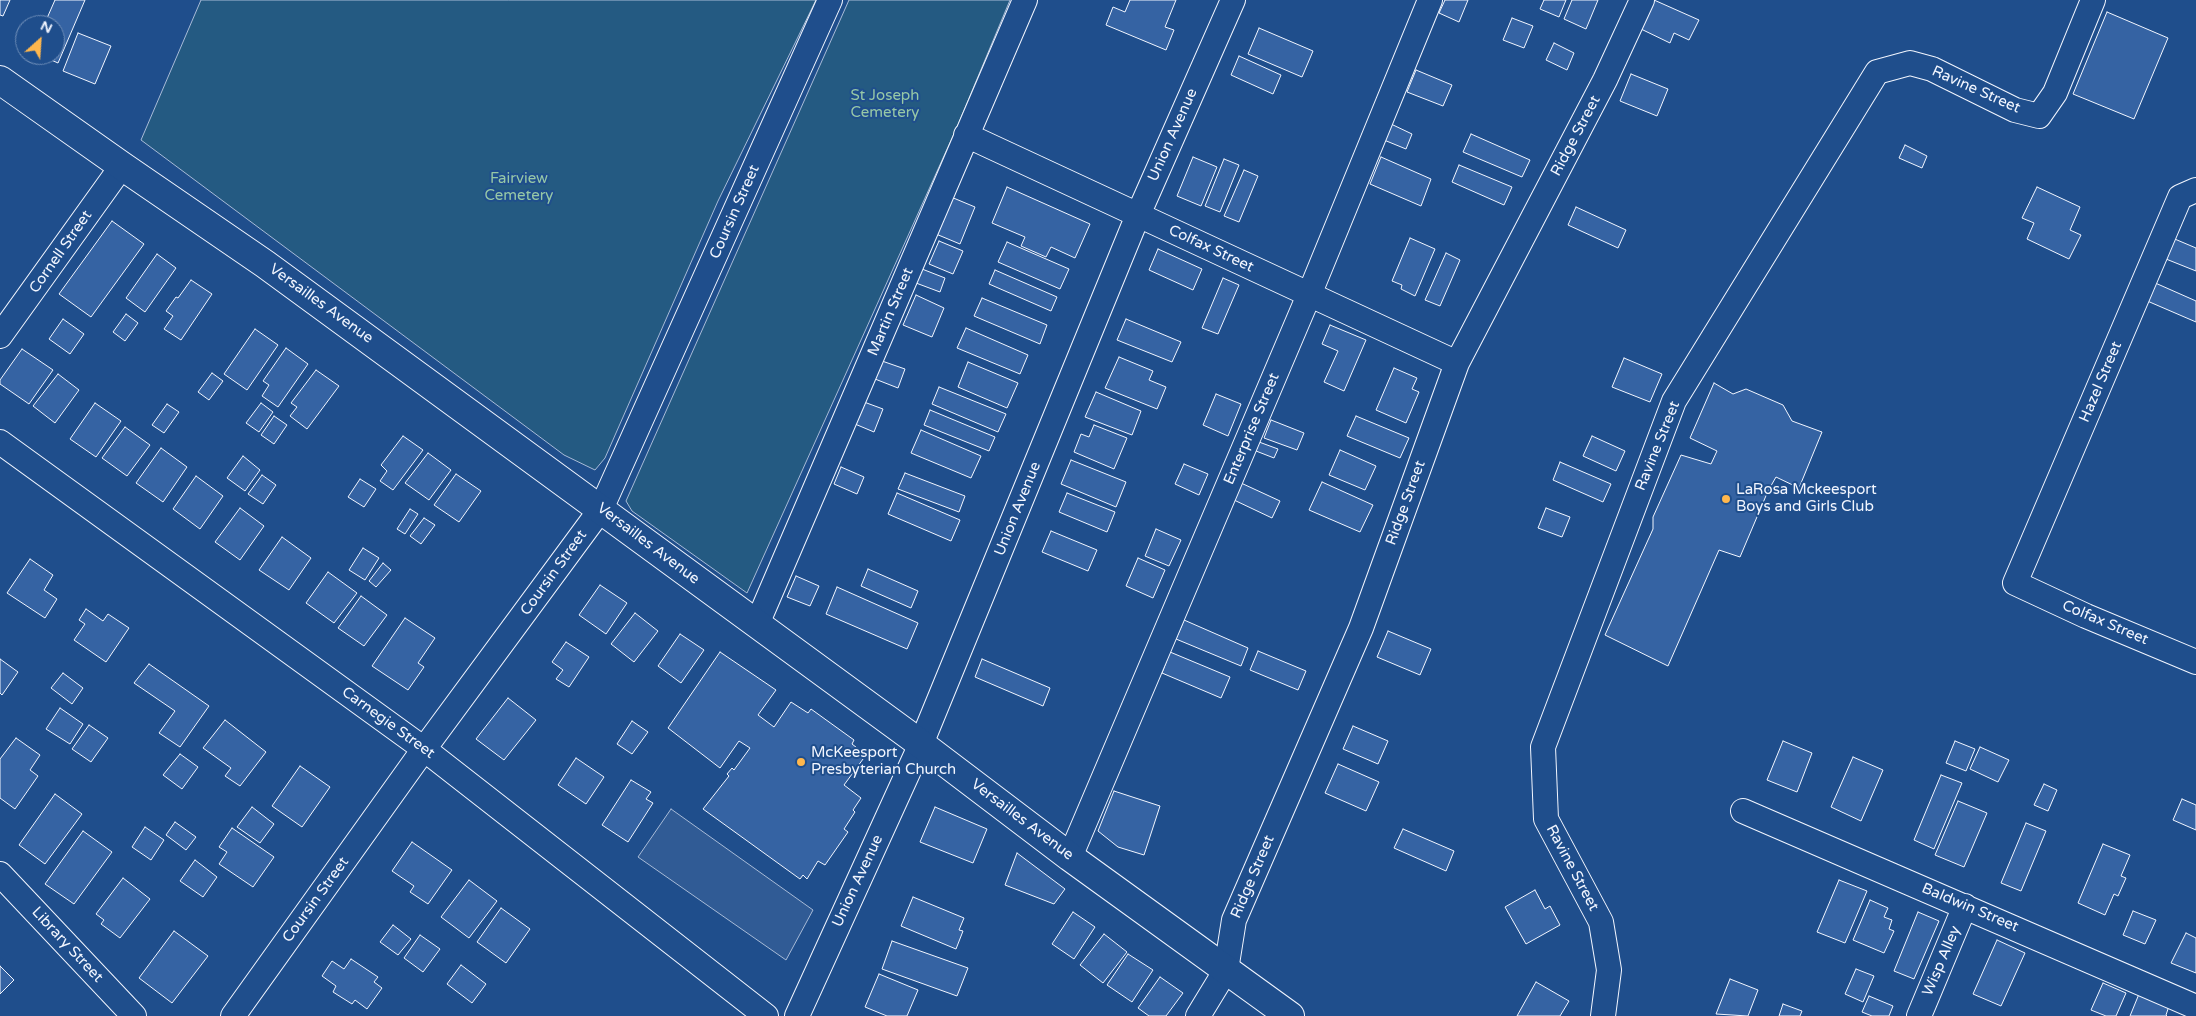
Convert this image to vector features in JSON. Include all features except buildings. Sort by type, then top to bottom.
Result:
[{"type":"street","name":"Coursin Street","points":[[233,1016],[424,749],[601,509],[830,0]]},
{"type":"street","name":"Martin Street","points":[[757,624],[1025,0]]},
{"type":"street","name":"Union Avenue","points":[[797,1016],[921,744],[1138,215],[1233,0]]},
{"type":"street","name":"Enterprise Street","points":[[1070,857],[1309,295],[1430,0]]},
{"type":"street","name":"Ridge Street","points":[[1198,1016],[1226,970],[1234,920],[1361,628],[1457,363],[1605,80],[1642,0]]},
{"type":"street","name":"Ravine Street","points":[[1603,1016],[1609,970],[1601,922],[1546,819],[1543,747],[1674,401],[1877,72],[1910,63],[1932,69],[2015,110],[2039,116],[2055,93],[2093,0]]},
{"type":"street","name":"Versailles Avenue","points":[[0,80],[265,264],[921,744],[1070,857],[1290,1016]]},
{"type":"street","name":"Colfax Street","points":[[966,135],[1457,363]]},
{"type":"street","name":"Cornell Street","points":[[0,336],[122,166]]},
{"type":"street","name":"Hazel Street","points":[[2015,583],[2180,197],[2196,190]]},
{"type":"street","name":"Carnegie Street","points":[[0,442],[424,749],[766,1016]]},
{"type":"street","name":"Colfax Street","points":[[2015,583],[2086,616],[2196,662]]},
{"type":"street","name":"Baldwin Street","points":[[1743,811],[2196,1007]]},
{"type":"street","name":"Library Street","points":[[0,874],[134,1016]]},
{"type":"street","name":"Wisp Alley","points":[[1919,1016],[1965,906]]},
{"type":"green space","name":"Fairview Cemetery","points":[[201,0],[816,0],[718,201],[605,458],[595,470],[564,455],[141,140]]},
{"type":"green space","name":"St Joseph Cemetery","points":[[849,0],[1010,0],[957,127],[747,593],[632,511],[626,501]]},
{"type":"shaded area","points":[[671,809],[813,910],[786,960],[638,857]]},
{"type":"place","name":"LaRosa Mckeesport Boys and Girls Club","points":[[1726,499]]},
{"type":"place","name":"McKeesport Presbyterian Church","points":[[801,762]]}]
